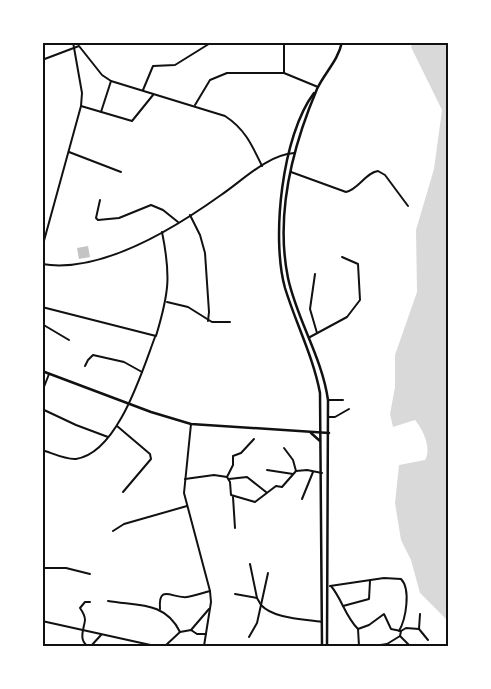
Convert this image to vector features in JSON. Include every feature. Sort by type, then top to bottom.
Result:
[{"type":"street","points":[[42,248],[81,106],[82,93],[73,42]]},
{"type":"street","points":[[143,91],[152,66],[175,65],[212,42]]},
{"type":"street","points":[[284,42],[284,73]]},
{"type":"street","points":[[322,646],[320,393],[314,366],[285,288],[280,259],[280,214],[290,154],[301,117],[335,61],[342,42]]},
{"type":"street","points":[[42,60],[74,47],[81,47],[102,75],[111,81],[225,116],[248,137],[262,166]]},
{"type":"street","points":[[194,106],[204,87],[218,75],[243,72],[284,73],[318,89]]},
{"type":"street","points":[[101,112],[111,81]]},
{"type":"street","points":[[318,89],[303,122],[294,153],[283,219],[283,250],[293,297],[310,337],[328,400],[327,573],[329,585],[327,646]]},
{"type":"street","points":[[81,106],[132,121],[154,94]]},
{"type":"street","points":[[69,152],[121,172]]},
{"type":"street","points":[[42,264],[75,264],[98,260],[133,246],[162,232],[190,215],[262,166],[294,153]]},
{"type":"street","points":[[291,172],[346,192],[352,191],[371,174],[378,171],[385,175],[408,206]]},
{"type":"street","points":[[100,200],[96,220],[119,218],[151,205],[163,210],[178,222]]},
{"type":"street","points":[[190,215],[200,235],[205,253],[209,307],[208,321]]},
{"type":"street","points":[[42,450],[76,459],[91,453],[117,426],[142,372],[167,302],[168,264],[162,232]]},
{"type":"street","points":[[310,337],[347,317],[360,300],[358,264],[342,257]]},
{"type":"street","points":[[315,274],[310,309],[317,333]]},
{"type":"street","points":[[167,302],[188,307],[208,321],[216,323],[230,322]]},
{"type":"street","points":[[42,307],[156,336]]},
{"type":"street","points":[[42,324],[69,340]]},
{"type":"street","points":[[85,366],[89,357],[93,355],[121,361],[142,372]]},
{"type":"street","points":[[42,371],[128,404],[191,424],[329,433]]},
{"type":"street","points":[[42,392],[49,374]]},
{"type":"street","points":[[328,400],[343,400]]},
{"type":"street","points":[[42,408],[76,425],[108,437]]},
{"type":"street","points":[[329,417],[335,417],[348,409]]},
{"type":"street","points":[[191,424],[184,493],[210,591],[210,609],[204,646]]},
{"type":"street","points":[[117,426],[150,454],[152,459],[123,492]]},
{"type":"street","points":[[310,432],[321,442]]},
{"type":"street","points":[[235,528],[233,497],[230,492],[228,478],[233,465],[233,456],[244,450],[254,439]]},
{"type":"street","points":[[284,448],[293,460],[296,471]]},
{"type":"street","points":[[267,470],[293,474]]},
{"type":"street","points":[[233,497],[254,502],[276,486],[284,486],[296,471],[322,473]]},
{"type":"street","points":[[302,499],[313,472]]},
{"type":"street","points":[[185,479],[214,475],[228,478],[247,477],[266,492]]},
{"type":"street","points":[[322,483],[329,482]]},
{"type":"street","points":[[113,531],[124,524],[187,506]]},
{"type":"street","points":[[250,564],[256,598],[261,605],[269,611],[322,622]]},
{"type":"street","points":[[42,568],[66,568],[90,574]]},
{"type":"street","points":[[249,637],[257,623],[268,573]]},
{"type":"street","points":[[320,573],[327,573]]},
{"type":"street","points":[[329,585],[399,578],[406,584],[407,600],[400,636],[410,646]]},
{"type":"street","points":[[342,606],[370,598],[370,581]]},
{"type":"street","points":[[329,585],[347,617],[358,629],[359,646]]},
{"type":"street","points":[[160,609],[160,601],[163,595],[167,593],[186,597],[210,591]]},
{"type":"street","points":[[235,594],[256,598]]},
{"type":"street","points":[[108,601],[145,604],[160,609],[176,623],[180,632]]},
{"type":"street","points":[[90,602],[85,602],[80,608],[85,618],[82,630],[84,643],[90,646],[100,635]]},
{"type":"street","points":[[164,646],[180,632],[191,630],[210,609]]},
{"type":"street","points":[[358,629],[369,625],[384,614],[389,627],[400,631],[406,628],[420,630]]},
{"type":"street","points":[[420,614],[420,630],[428,640]]},
{"type":"street","points":[[42,621],[155,646]]},
{"type":"street","points":[[191,630],[197,634],[206,634]]},
{"type":"street","points":[[374,646],[387,644],[400,636]]},
{"type":"shaded area","points":[[413,43],[448,43],[448,621],[420,593],[411,560],[401,540],[395,503],[399,465],[425,460],[428,450],[426,439],[415,420],[393,427],[390,414],[395,387],[395,355],[417,292],[416,230],[434,169],[442,110],[411,47]]},
{"type":"building","points":[[88,246],[90,257],[79,259],[77,248]]}]
